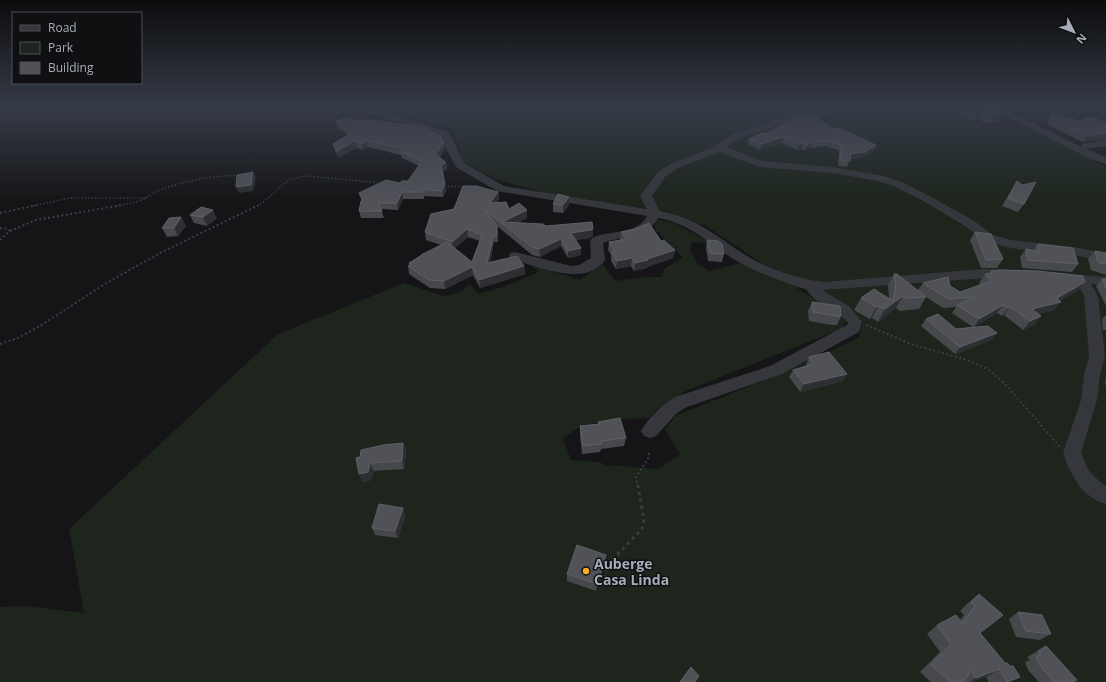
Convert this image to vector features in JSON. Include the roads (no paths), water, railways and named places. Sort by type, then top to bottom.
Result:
[{"type":"street","points":[[447,138],[460,165],[501,189],[654,214],[689,223],[705,232],[742,259],[791,280],[811,285],[824,286],[982,273],[1024,274]]},
{"type":"street","points":[[515,256],[560,270],[580,270],[590,266],[598,260],[596,241],[646,226],[654,214],[653,208],[646,196],[661,175],[674,166],[718,148],[734,138]]},
{"type":"street","points":[[1056,138],[1106,161]]},
{"type":"street","points":[[1086,146],[1106,143]]},
{"type":"street","points":[[718,148],[760,164],[833,170],[880,178],[898,184],[929,200],[970,223],[989,238],[1010,244],[1073,251],[1106,257]]},
{"type":"street","points":[[1051,275],[1106,280]]},
{"type":"street","points":[[1081,278],[1091,296],[1097,356],[1092,375],[1089,400],[1072,453],[1078,469],[1084,478],[1091,486],[1106,496]]},
{"type":"street","points":[[650,431],[671,408],[680,402],[758,376],[791,363],[851,331],[856,325],[845,310],[816,294],[811,285]]},
{"type":"place","name":"Auberge Casa Linda","points":[[586,571]]}]
